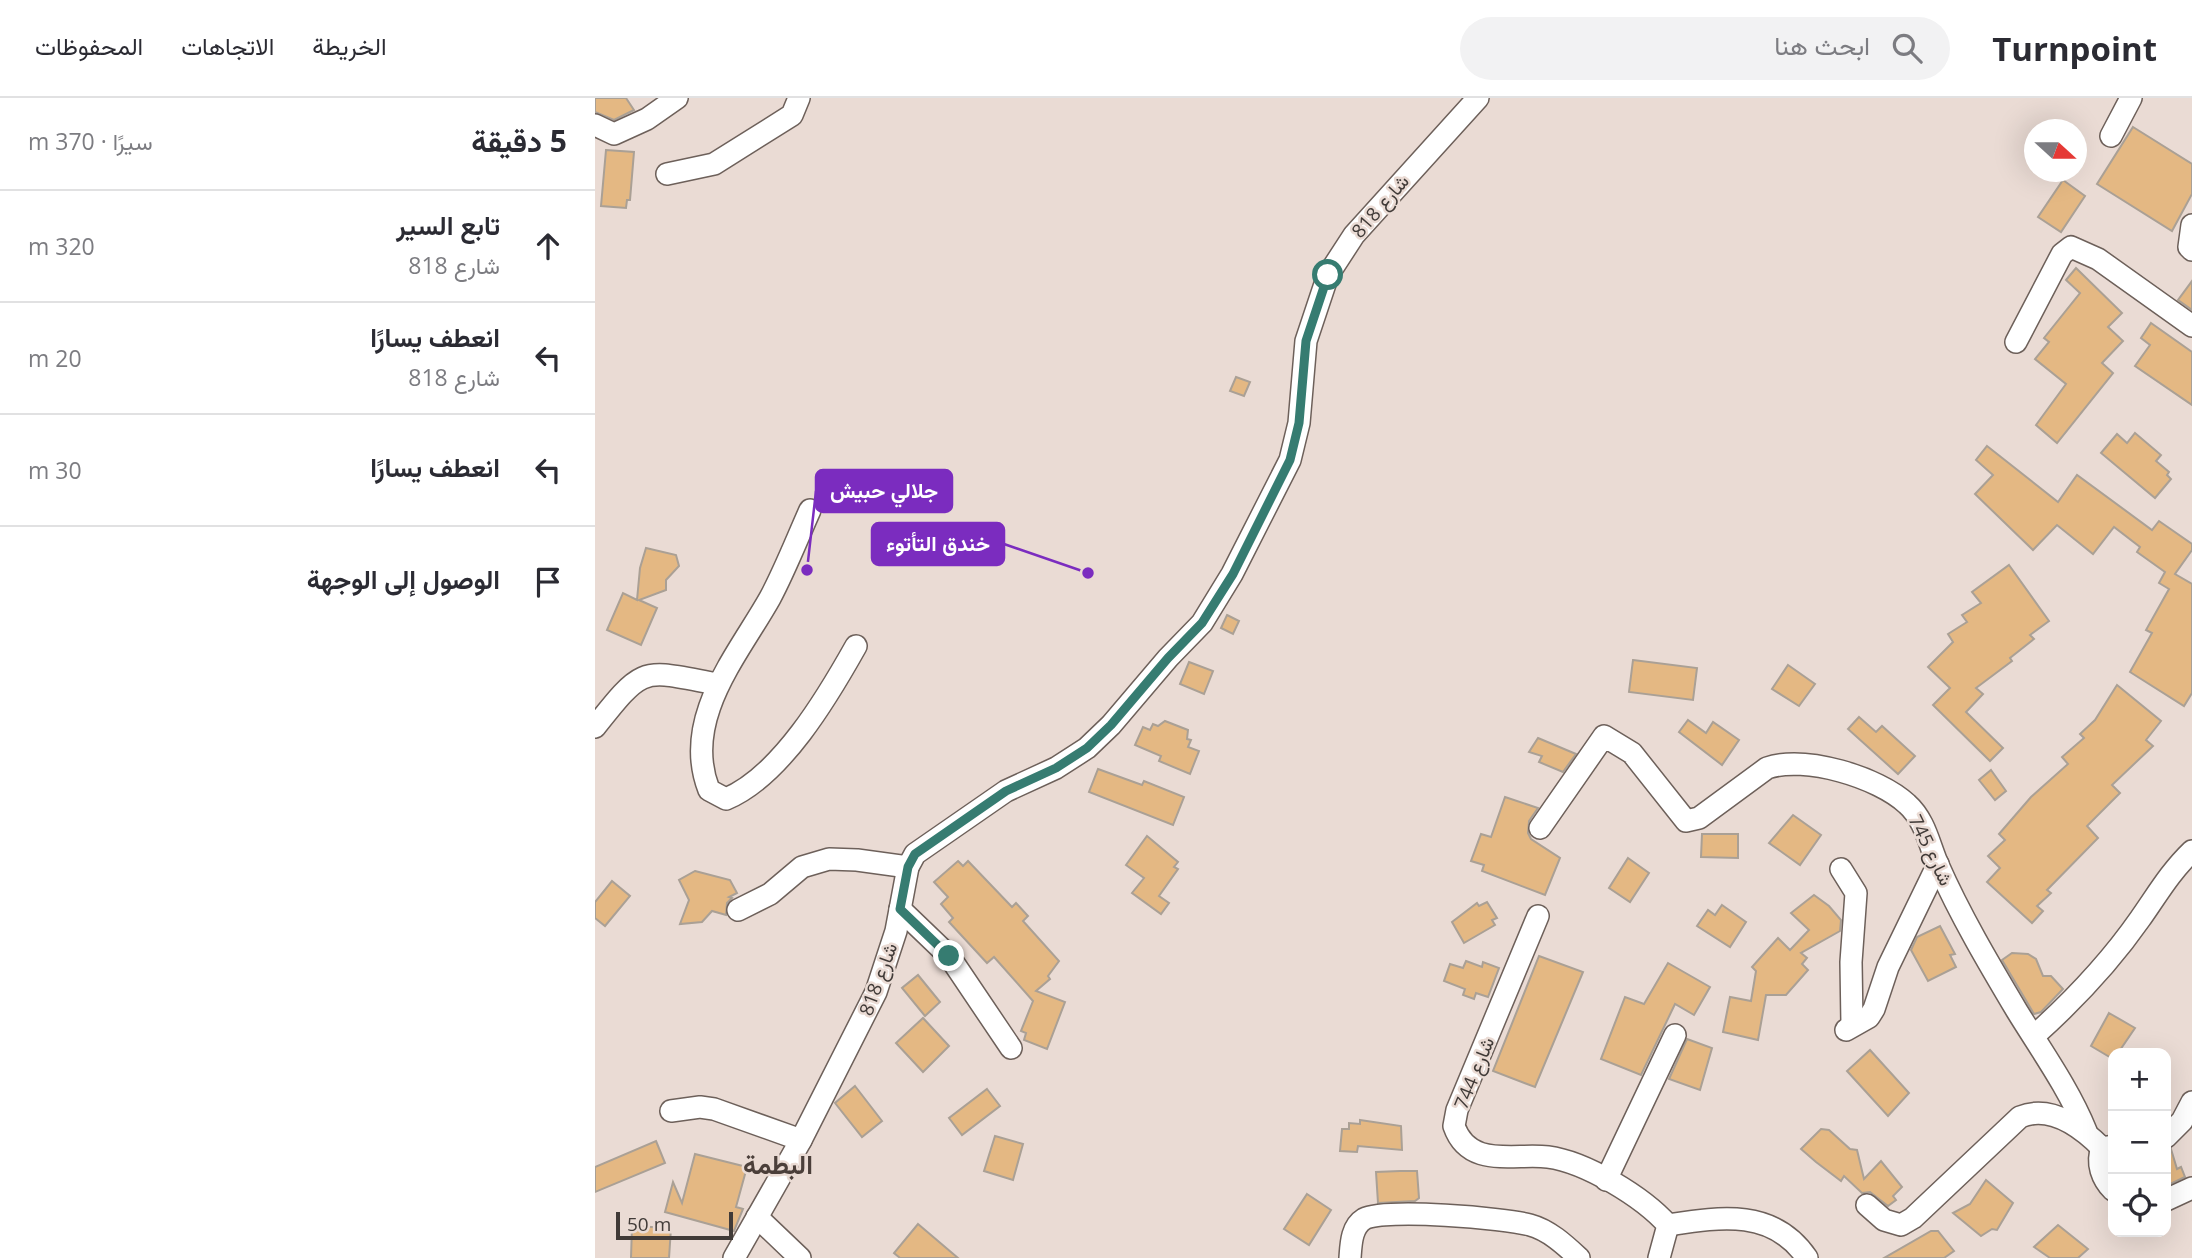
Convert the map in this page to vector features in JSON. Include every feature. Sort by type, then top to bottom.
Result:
[{"type":"street","points":[[595,125],[614,134],[647,119],[677,98]]},
{"type":"street","points":[[667,174],[714,164],[792,115],[799,98]]},
{"type":"street","name":"شارع 818","points":[[734,1258],[801,1140],[877,992],[900,909],[908,867],[915,854],[1006,791],[1056,768],[1087,748],[1202,623],[1233,574],[1290,460],[1299,423],[1306,341],[1328,275],[1354,235],[1478,98]]},
{"type":"street","points":[[2111,136],[2131,98]]},
{"type":"street","points":[[2192,225],[2189,247],[2192,250]]},
{"type":"street","points":[[2016,342],[2062,254],[2071,247],[2098,259],[2192,326]]},
{"type":"street","points":[[810,510],[770,596],[717,684],[705,723],[704,769],[709,790],[726,799],[756,780],[782,753],[832,689],[856,646]]},
{"type":"street","points":[[595,727],[631,683],[644,675],[681,675],[717,684]]},
{"type":"street","name":"شارع 745","points":[[1540,828],[1604,736],[1632,753],[1686,821],[1699,818],[1767,768],[1778,764],[1806,765],[1864,779],[1896,795],[1913,810],[1996,975],[2034,1036],[2086,1131]]},
{"type":"street","points":[[2034,1036],[2090,981],[2139,920],[2171,871],[2192,851]]},
{"type":"street","points":[[738,910],[770,894],[802,867],[829,859],[908,867]]},
{"type":"street","points":[[1841,869],[1856,893],[1849,1027],[1869,1017],[1874,1009],[1888,967],[1938,864]]},
{"type":"street","points":[[900,909],[949,956],[1011,1048]]},
{"type":"street","name":"شارع 744","points":[[1538,916],[1457,1110],[1454,1126],[1465,1144],[1476,1153],[1494,1157],[1549,1157],[1627,1191],[1656,1212],[1668,1225]]},
{"type":"street","points":[[1606,1180],[1675,1035]]},
{"type":"street","points":[[2171,1132],[2182,1121],[2192,1102]]},
{"type":"street","points":[[671,1111],[699,1107],[713,1109],[801,1140]]},
{"type":"street","points":[[1867,1205],[1884,1220],[1901,1225],[1913,1218],[1994,1141],[2028,1114],[2055,1116],[2086,1131],[2108,1147],[2099,1159],[2101,1171],[2108,1182]]},
{"type":"street","points":[[2171,1198],[2192,1188]]},
{"type":"street","points":[[1350,1258],[1352,1240],[1363,1220],[1378,1215],[1409,1214],[1532,1225],[1552,1236],[1579,1258]]},
{"type":"street","points":[[757,1217],[800,1258]]},
{"type":"street","points":[[1659,1258],[1668,1225],[1742,1217],[1760,1221],[1786,1234],[1807,1258]]},
{"type":"building","points":[[595,98],[626,98],[634,110],[614,120],[595,112]]},
{"type":"building","points":[[2133,127],[2192,164],[2192,194],[2172,231],[2097,184]]},
{"type":"building","points":[[606,150],[634,152],[630,200],[627,200],[626,208],[601,206]]},
{"type":"building","points":[[2062,182],[2066,182],[2085,196],[2061,232],[2038,217]]},
{"type":"building","points":[[2076,268],[2122,313],[2108,327],[2123,341],[2102,363],[2113,373],[2057,443],[2036,425],[2066,384],[2035,359],[2049,342],[2044,338],[2080,293],[2066,280]]},
{"type":"building","points":[[2192,281],[2192,310],[2178,300]]},
{"type":"building","points":[[2151,323],[2192,352],[2192,405],[2135,366],[2150,345],[2141,338]]},
{"type":"building","points":[[1236,377],[1250,382],[1244,396],[1230,391]]},
{"type":"building","points":[[2135,433],[2161,455],[2156,461],[2169,472],[2167,475],[2171,479],[2155,498],[2101,453],[2117,434],[2127,443]]},
{"type":"building","points":[[1987,446],[2058,502],[2077,475],[2152,530],[2159,521],[2192,544],[2192,550],[2175,574],[2192,584],[2192,693],[2184,706],[2130,672],[2152,633],[2146,630],[2169,589],[2159,583],[2165,572],[2137,552],[2140,547],[2114,527],[2093,554],[2057,525],[2033,550],[1975,494],[1993,475],[1976,460]]},
{"type":"building","points":[[646,548],[676,555],[679,566],[666,580],[666,590],[639,600],[657,608],[641,645],[607,630],[623,593],[637,600],[640,568]]},
{"type":"building","points":[[2009,565],[2049,621],[2030,635],[2034,639],[2010,658],[2012,661],[1976,688],[1983,694],[1966,712],[2003,748],[1990,761],[1933,705],[1950,688],[1928,667],[1953,642],[1948,634],[1967,622],[1962,615],[1981,603],[1972,592]]},
{"type":"building","points":[[1227,615],[1239,621],[1233,634],[1221,628]]},
{"type":"building","points":[[1633,660],[1697,668],[1693,700],[1629,692]]},
{"type":"building","points":[[1189,662],[1213,671],[1204,694],[1180,684]]},
{"type":"building","points":[[1788,665],[1815,684],[1799,706],[1772,689]]},
{"type":"building","points":[[2117,685],[2161,721],[2146,740],[2153,746],[2112,785],[2120,793],[2087,826],[2098,838],[2047,890],[2051,893],[2037,906],[2043,911],[2032,923],[1987,882],[2000,868],[1988,856],[2005,840],[1999,834],[2031,797],[2068,764],[2062,757],[2084,738],[2080,734],[2095,720]]},
{"type":"building","points":[[1859,717],[1876,732],[1882,726],[1915,756],[1898,774],[1848,729]]},
{"type":"building","points":[[1688,720],[1706,733],[1713,722],[1739,740],[1722,765],[1679,732]]},
{"type":"building","points":[[1165,721],[1188,730],[1187,739],[1191,740],[1188,747],[1199,751],[1190,774],[1159,761],[1161,756],[1135,745],[1143,727],[1150,730],[1153,724],[1158,726]]},
{"type":"building","points":[[1538,738],[1576,754],[1563,772],[1539,762],[1542,756],[1529,752]]},
{"type":"building","points":[[1098,769],[1142,785],[1144,781],[1184,797],[1173,825],[1089,792]]},
{"type":"building","points":[[1991,770],[2006,791],[1995,800],[1979,780]]},
{"type":"building","points":[[1505,797],[1538,808],[1529,821],[1528,833],[1531,839],[1560,858],[1545,895],[1482,871],[1484,865],[1471,861],[1481,834],[1491,837]]},
{"type":"building","points":[[1793,815],[1821,835],[1800,865],[1769,843]]},
{"type":"building","points":[[1702,834],[1738,834],[1738,858],[1701,857]]},
{"type":"building","points":[[1147,836],[1178,862],[1174,867],[1178,869],[1159,896],[1169,903],[1161,914],[1132,893],[1144,878],[1126,865]]},
{"type":"building","points":[[1628,858],[1649,873],[1630,902],[1609,888]]},
{"type":"building","points":[[958,861],[963,866],[968,861],[1012,907],[1016,903],[1028,916],[1023,921],[1059,961],[1048,976],[1050,979],[1036,991],[1065,1002],[1047,1049],[1024,1040],[1026,1033],[1021,1031],[1033,1001],[994,957],[987,963],[949,922],[953,918],[941,904],[948,897],[934,882]]},
{"type":"building","points":[[695,871],[730,880],[737,893],[729,897],[732,898],[727,903],[726,915],[712,911],[702,922],[680,924],[689,900],[679,880]]},
{"type":"building","points":[[612,881],[630,896],[605,926],[595,918],[595,902]]},
{"type":"building","points":[[1814,895],[1829,906],[1841,920],[1840,931],[1801,953],[1807,958],[1802,964],[1808,970],[1786,995],[1766,995],[1758,1040],[1723,1032],[1730,997],[1751,1001],[1756,971],[1752,967],[1778,938],[1790,950],[1809,930],[1791,913]]},
{"type":"building","points":[[1487,902],[1497,918],[1492,920],[1495,925],[1464,943],[1452,922],[1477,903],[1479,906]]},
{"type":"building","points":[[1722,905],[1746,922],[1730,947],[1697,926],[1708,910],[1715,915]]},
{"type":"building","points":[[1940,926],[1955,954],[1950,955],[1956,967],[1928,981],[1911,950],[1917,937]]},
{"type":"building","points":[[2012,953],[2028,954],[2036,959],[2043,976],[2051,976],[2063,989],[2041,1012],[2034,1014],[2002,960]]},
{"type":"building","points":[[1539,956],[1583,972],[1535,1087],[1493,1071]]},
{"type":"building","points":[[1466,961],[1482,967],[1483,962],[1499,968],[1488,997],[1476,993],[1474,999],[1463,995],[1465,989],[1444,981],[1450,964],[1463,968]]},
{"type":"building","points":[[1668,963],[1710,987],[1694,1015],[1675,1004],[1641,1075],[1601,1059],[1625,997],[1644,1004]]},
{"type":"building","points":[[918,975],[940,1002],[925,1016],[902,988]]},
{"type":"building","points":[[2109,1013],[2135,1028],[2121,1048],[2108,1048],[2108,1056],[2091,1046]]},
{"type":"building","points":[[923,1018],[949,1046],[923,1072],[896,1043]]},
{"type":"building","points":[[1687,1039],[1712,1048],[1700,1090],[1669,1079]]},
{"type":"building","points":[[1870,1050],[1909,1093],[1888,1116],[1847,1071]]},
{"type":"building","points":[[855,1086],[882,1121],[862,1137],[835,1103]]},
{"type":"building","points":[[987,1089],[1000,1106],[962,1135],[949,1118]]},
{"type":"building","points":[[1360,1120],[1401,1126],[1402,1150],[1358,1146],[1357,1152],[1340,1151],[1342,1129],[1349,1129],[1349,1123],[1360,1124]]},
{"type":"building","points":[[1821,1129],[1829,1130],[1850,1149],[1857,1150],[1864,1179],[1881,1161],[1902,1187],[1893,1196],[1896,1200],[1888,1206],[1870,1192],[1862,1193],[1844,1176],[1841,1181],[1801,1149]]},
{"type":"building","points":[[995,1136],[1023,1144],[1013,1180],[984,1171]]},
{"type":"building","points":[[656,1141],[665,1163],[595,1192],[595,1167]]},
{"type":"building","points":[[2171,1149],[2177,1169],[2181,1167],[2185,1177],[2171,1184]]},
{"type":"building","points":[[695,1154],[747,1167],[736,1207],[743,1209],[734,1231],[665,1212],[673,1182],[682,1203]]},
{"type":"building","points":[[1417,1171],[1419,1198],[1415,1201],[1378,1203],[1376,1172]]},
{"type":"building","points":[[1986,1180],[2013,1203],[1997,1230],[1992,1229],[1981,1236],[1953,1213],[1970,1204]]},
{"type":"building","points":[[1307,1194],[1331,1210],[1309,1245],[1284,1229]]},
{"type":"building","points":[[918,1224],[958,1258],[900,1258],[894,1253]]},
{"type":"building","points":[[2058,1225],[2088,1249],[2078,1258],[2050,1258],[2034,1247]]},
{"type":"building","points":[[632,1226],[671,1228],[669,1258],[631,1258]]},
{"type":"building","points":[[1931,1231],[1938,1231],[1954,1251],[1944,1258],[1884,1258]]},
{"type":"place","name":"جلالي حبيش","points":[[807,570]]},
{"type":"place","name":"خندق التأتوء","points":[[1088,573]]},
{"type":"district","name":"البطمة","points":[[778,1165]]},
{"type":"route","points":[[949,956],[925,930],[900,909],[908,867],[915,854],[1006,791],[1056,768],[1087,748],[1202,623],[1233,574],[1290,460],[1303,394],[1306,341],[1328,275]]}]
